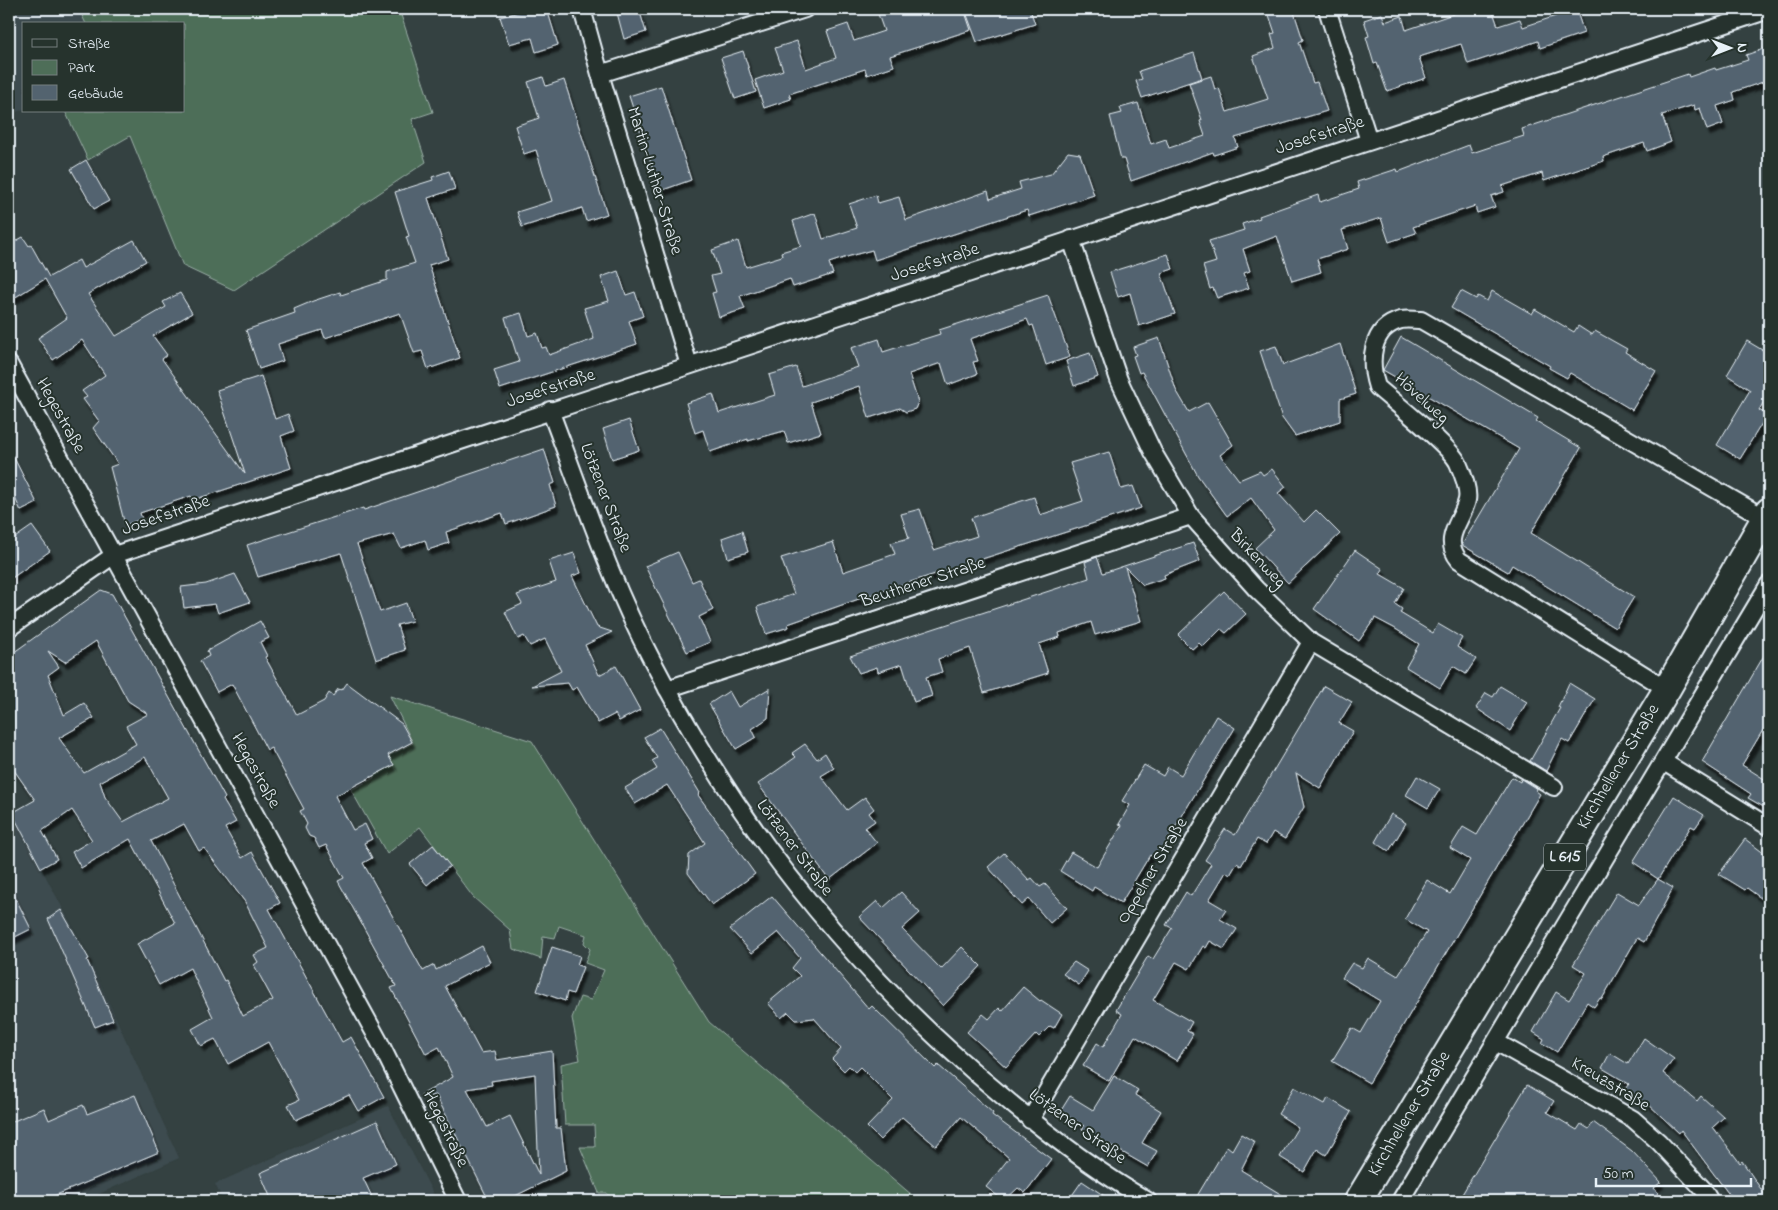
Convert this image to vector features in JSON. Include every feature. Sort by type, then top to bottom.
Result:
[{"type":"main road","name":"Kirchhellener Straße","points":[[1358,1201],[1667,689],[1767,514]]},
{"type":"street","name":"Martin-Luther-Straße","points":[[582,9],[689,365]]},
{"type":"street","points":[[600,74],[804,9]]},
{"type":"street","points":[[1327,9],[1370,141]]},
{"type":"street","name":"Josefstraße","points":[[9,628],[114,555],[1071,238],[1769,10]]},
{"type":"street","name":"Birkenweg","points":[[1071,238],[1119,380],[1153,452],[1190,516],[1256,590],[1311,642],[1554,787]]},
{"type":"street","name":"Hövelweg","points":[[1667,689],[1459,560],[1452,552],[1452,538],[1468,498],[1464,478],[1457,461],[1377,387],[1371,370],[1372,354],[1378,337],[1387,327],[1401,320],[1421,320],[1767,514]]},
{"type":"street","name":"Hegestraße","points":[[9,364],[379,1041],[458,1201]]},
{"type":"street","name":"Lötzener Straße","points":[[550,410],[634,624],[667,689],[719,778],[810,902],[872,974],[916,1019],[971,1070],[1030,1120],[1148,1201]]},
{"type":"street","name":"Beuthener Straße","points":[[667,689],[1190,516]]},
{"type":"street","name":"Kirchhellener Straße","points":[[1400,1201],[1769,584]]},
{"type":"street","name":"Oppelner Straße","points":[[1030,1120],[1311,642]]},
{"type":"street","points":[[1664,762],[1769,827]]},
{"type":"street","name":"Kreuzstraße","points":[[1496,1042],[1633,1119],[1659,1142],[1703,1189],[1710,1201]]},
{"type":"shaded area","points":[[9,9],[79,9],[85,22],[22,22],[22,110],[9,115]]},
{"type":"shaded area","points":[[9,808],[86,952],[179,1158],[92,1197],[93,1201],[9,1201]]},
{"type":"shaded area","points":[[388,1106],[437,1201],[223,1201],[215,1184]]},
{"type":"green space","points":[[79,9],[399,9],[433,112],[412,119],[426,162],[234,290],[183,266],[130,136],[88,160],[65,112],[185,112],[185,22],[85,22]]},
{"type":"green space","points":[[390,696],[532,741],[709,1022],[919,1201],[611,1201],[607,1193],[599,1193],[580,1147],[595,1147],[594,1125],[565,1125],[561,1064],[580,1060],[572,1018],[580,997],[591,1000],[604,970],[585,963],[590,949],[584,943],[586,935],[559,926],[555,938],[543,936],[541,959],[513,949],[510,930],[473,897],[420,827],[387,854],[351,790],[374,778],[368,767],[413,743]]},
{"type":"building","points":[[530,9],[547,9],[558,45],[536,52],[532,38],[509,44],[500,17]]},
{"type":"building","points":[[616,9],[639,9],[646,32],[624,39]]},
{"type":"building","points":[[895,9],[964,9],[971,30],[890,56],[894,66],[867,75],[865,69],[789,94],[791,99],[764,108],[755,80],[783,70],[775,48],[797,41],[806,69],[836,58],[827,31],[848,24],[854,41],[884,31],[878,14]]},
{"type":"building","points":[[987,9],[1030,9],[1035,24],[977,42],[967,15]]},
{"type":"building","points":[[1267,9],[1293,9],[1303,40],[1299,42],[1313,83],[1317,82],[1327,111],[1235,138],[1238,147],[1214,155],[1213,152],[1131,181],[1124,159],[1121,159],[1110,116],[1122,113],[1120,108],[1138,103],[1151,144],[1166,139],[1169,148],[1205,136],[1200,121],[1202,120],[1189,83],[1211,76],[1215,90],[1219,88],[1227,112],[1268,99],[1253,56],[1275,48],[1271,34],[1275,33]]},
{"type":"building","points":[[1458,9],[1492,9],[1498,26],[1520,19],[1523,27],[1556,16],[1553,9],[1576,9],[1584,33],[1540,48],[1538,41],[1468,64],[1461,44],[1419,57],[1426,78],[1387,91],[1377,63],[1374,64],[1366,37],[1369,36],[1364,20],[1382,14],[1385,22],[1402,16],[1406,30],[1459,12]]},
{"type":"building","points":[[1769,47],[1769,80],[1733,92],[1735,100],[1717,106],[1723,124],[1707,130],[1700,108],[1695,110],[1694,105],[1662,115],[1671,142],[1647,151],[1644,143],[1603,157],[1604,161],[1544,181],[1542,173],[1502,186],[1504,192],[1491,196],[1495,207],[1477,213],[1475,206],[1413,227],[1416,233],[1389,242],[1381,218],[1342,230],[1348,249],[1317,259],[1321,272],[1292,281],[1277,236],[1243,249],[1250,271],[1244,273],[1249,288],[1217,298],[1213,288],[1210,289],[1203,266],[1216,262],[1209,241],[1244,230],[1242,224],[1260,218],[1259,216],[1318,195],[1320,202],[1359,189],[1357,182],[1397,169],[1398,172],[1469,145],[1472,153],[1524,136],[1522,129],[1688,74],[1689,77],[1748,60],[1746,55]]},
{"type":"building","points":[[743,51],[756,92],[735,99],[721,58]]},
{"type":"building","points":[[1194,53],[1202,78],[1142,98],[1136,81],[1142,79],[1139,71]]},
{"type":"building","points":[[543,77],[546,86],[564,80],[607,214],[586,221],[582,208],[522,227],[517,212],[552,201],[536,150],[524,154],[515,126],[539,118],[528,82]]},
{"type":"building","points":[[661,86],[691,180],[660,191],[629,96]]},
{"type":"building","points":[[1068,152],[1080,154],[1094,195],[1029,216],[1027,210],[875,260],[872,250],[850,256],[829,263],[833,274],[793,287],[790,279],[740,296],[745,309],[719,317],[712,293],[716,292],[711,276],[720,274],[712,250],[738,241],[746,267],[782,256],[781,252],[801,246],[793,221],[815,213],[823,239],[857,228],[849,204],[876,195],[878,203],[899,197],[906,220],[988,191],[990,199],[1021,189],[1019,182],[1051,174]]},
{"type":"building","points":[[86,160],[109,201],[94,209],[71,169]]},
{"type":"building","points":[[449,171],[455,189],[428,198],[448,259],[429,265],[460,358],[428,369],[422,351],[414,353],[400,313],[325,338],[322,330],[278,344],[283,361],[259,369],[246,330],[295,313],[294,309],[313,301],[340,292],[341,295],[387,280],[387,272],[415,263],[406,237],[409,236],[395,192],[433,180],[432,177]]},
{"type":"building","points":[[23,237],[29,246],[31,245],[49,277],[79,260],[83,268],[134,240],[146,261],[88,294],[116,336],[166,307],[163,302],[180,293],[192,313],[153,336],[167,355],[162,359],[245,474],[217,390],[261,376],[275,419],[288,414],[294,431],[281,436],[291,468],[193,500],[191,496],[140,513],[142,519],[125,525],[110,467],[118,464],[93,428],[99,421],[83,399],[87,397],[82,391],[105,375],[82,340],[53,360],[38,338],[67,318],[45,279],[9,301],[9,245]]},
{"type":"building","points":[[1168,254],[1173,269],[1161,273],[1175,314],[1139,326],[1130,293],[1118,297],[1110,272]]},
{"type":"building","points":[[618,271],[626,295],[635,292],[643,316],[629,321],[637,344],[500,389],[494,370],[519,362],[505,318],[521,313],[528,336],[537,333],[542,348],[546,347],[549,355],[594,339],[584,308],[609,301],[601,277]]},
{"type":"building","points":[[1461,291],[1476,299],[1478,296],[1487,301],[1492,291],[1532,314],[1535,309],[1574,332],[1578,326],[1592,335],[1595,331],[1627,349],[1625,352],[1656,371],[1632,410],[1570,373],[1567,378],[1549,368],[1550,366],[1451,308]]},
{"type":"building","points":[[1048,295],[1070,357],[1046,365],[1033,325],[1030,326],[1027,319],[970,339],[978,361],[973,362],[977,374],[948,385],[941,363],[909,374],[918,402],[915,409],[906,412],[900,408],[869,418],[859,386],[811,402],[821,433],[788,443],[784,431],[748,441],[748,439],[710,452],[703,430],[695,433],[686,403],[713,394],[719,413],[775,395],[769,375],[796,367],[802,386],[858,367],[851,348],[879,339],[883,352],[940,334],[939,330]]},
{"type":"building","points":[[1401,337],[1538,418],[1536,421],[1581,448],[1531,533],[1634,597],[1615,628],[1512,565],[1508,572],[1462,545],[1519,449],[1383,370]]},
{"type":"building","points":[[1159,338],[1176,390],[1189,412],[1208,402],[1233,445],[1220,455],[1239,480],[1260,471],[1263,475],[1272,469],[1286,487],[1278,493],[1304,522],[1316,510],[1340,534],[1288,583],[1255,548],[1274,530],[1251,498],[1227,516],[1198,476],[1142,372],[1139,373],[1133,356],[1136,355],[1133,347]]},
{"type":"building","points":[[1747,341],[1769,354],[1769,393],[1759,410],[1767,415],[1740,459],[1717,445],[1750,390],[1727,375]]},
{"type":"building","points":[[1340,344],[1356,394],[1340,399],[1340,421],[1295,436],[1282,418],[1260,351],[1276,346],[1283,365]]},
{"type":"building","points":[[1090,353],[1098,377],[1074,386],[1066,361]]},
{"type":"building","points":[[629,420],[639,450],[612,459],[603,429]]},
{"type":"building","points":[[9,448],[37,503],[21,511],[9,485]]},
{"type":"building","points":[[544,449],[555,483],[550,485],[556,506],[506,524],[502,513],[446,532],[449,543],[428,550],[425,540],[401,548],[394,534],[357,544],[380,612],[406,603],[412,621],[397,625],[405,650],[376,660],[341,553],[258,577],[247,545],[363,508],[364,510]]},
{"type":"building","points":[[1109,452],[1121,489],[1133,486],[1141,508],[873,594],[788,624],[789,627],[766,634],[757,607],[794,594],[781,558],[833,542],[843,572],[895,554],[891,543],[909,538],[901,514],[920,509],[934,550],[977,536],[971,518],[1006,506],[1034,497],[1040,515],[1083,501],[1070,463]]},
{"type":"building","points":[[32,526],[50,551],[9,580],[9,542]]},
{"type":"building","points":[[742,531],[748,552],[728,558],[722,538]]},
{"type":"building","points":[[1193,543],[1200,561],[1164,575],[1165,578],[1143,585],[1125,567],[1141,621],[1095,635],[1091,622],[1059,633],[1060,637],[1039,644],[1048,673],[984,693],[970,648],[938,659],[942,672],[926,677],[932,696],[914,702],[902,664],[878,672],[877,667],[859,673],[850,656],[1089,578],[1085,562],[1097,557],[1103,573]]},
{"type":"building","points":[[1355,550],[1383,569],[1380,574],[1404,588],[1395,604],[1402,609],[1400,613],[1433,633],[1438,624],[1462,638],[1457,647],[1476,659],[1466,674],[1453,666],[1440,688],[1406,667],[1419,644],[1394,628],[1375,618],[1359,641],[1314,609]]},
{"type":"building","points":[[678,552],[692,582],[699,579],[713,610],[699,617],[710,642],[687,652],[645,566]]},
{"type":"building","points":[[574,553],[581,573],[572,576],[597,627],[612,632],[585,645],[599,675],[616,666],[640,710],[619,721],[615,714],[598,723],[577,687],[572,690],[568,683],[532,686],[561,671],[545,639],[530,646],[524,636],[518,639],[505,612],[522,604],[517,595],[556,582],[549,561]]},
{"type":"building","points":[[235,574],[250,602],[218,613],[215,604],[184,608],[181,587],[206,584]]},
{"type":"building","points":[[101,590],[112,594],[225,798],[223,800],[236,822],[225,828],[242,858],[252,852],[280,903],[269,909],[342,1042],[351,1037],[384,1097],[358,1111],[349,1095],[296,1120],[288,1105],[299,1100],[268,1042],[228,1064],[215,1039],[201,1046],[192,1029],[213,1017],[190,968],[159,985],[137,944],[175,923],[130,839],[81,868],[72,852],[92,840],[72,810],[42,831],[57,859],[41,868],[12,813],[35,800],[9,763],[9,667],[15,663],[10,655]],"holes":[[[96,641],[128,701],[148,714],[126,726],[136,744],[84,773],[59,738],[94,718],[84,703],[64,715],[48,675],[59,667],[48,651],[65,662]],[[145,757],[168,798],[123,822],[105,797],[100,782]],[[184,824],[199,851],[204,848],[245,902],[268,948],[254,955],[258,962],[254,965],[273,1000],[243,1016],[226,980],[224,981],[151,841]]]},
{"type":"building","points":[[1224,591],[1246,614],[1226,633],[1221,629],[1203,647],[1199,643],[1192,649],[1178,635]]},
{"type":"building","points":[[260,621],[269,638],[260,642],[267,656],[265,657],[297,715],[324,701],[329,693],[333,696],[338,689],[342,690],[347,683],[402,724],[412,742],[388,755],[394,765],[335,796],[353,830],[365,824],[372,839],[364,843],[372,858],[363,863],[423,971],[434,965],[436,970],[482,946],[490,962],[445,986],[481,1053],[495,1051],[497,1060],[552,1051],[556,1128],[561,1128],[566,1171],[505,1201],[489,1201],[436,1095],[422,1098],[421,1095],[453,1077],[439,1047],[426,1054],[391,988],[396,986],[338,881],[344,878],[326,845],[319,848],[314,838],[309,836],[305,828],[307,824],[300,811],[304,809],[271,748],[267,750],[232,684],[217,692],[200,661],[209,656],[207,651]],"holes":[[[535,1074],[539,1175],[510,1116],[487,1127],[467,1089],[492,1085],[491,1081]]]},
{"type":"building","points":[[1769,647],[1769,720],[1742,765],[1769,782],[1769,810],[1748,798],[1751,794],[1702,762]]},
{"type":"building","points":[[1569,683],[1595,699],[1569,743],[1562,739],[1546,771],[1530,761],[1560,708],[1558,707]]},
{"type":"building","points":[[1324,686],[1352,702],[1339,723],[1353,731],[1320,788],[1296,773],[1304,807],[1285,839],[1273,832],[1266,844],[1257,839],[1241,866],[1237,863],[1230,875],[1226,872],[1209,900],[1226,910],[1220,919],[1237,929],[1224,949],[1210,941],[1206,948],[1203,946],[1189,969],[1176,962],[1153,1000],[1192,1022],[1187,1031],[1193,1034],[1177,1061],[1135,1036],[1109,1081],[1083,1066],[1097,1043],[1103,1047],[1122,1014],[1116,1010],[1148,956],[1153,959],[1172,928],[1166,925],[1186,892],[1191,896],[1211,864],[1205,860],[1225,829],[1235,835]]},
{"type":"building","points":[[1500,686],[1527,702],[1510,731],[1476,708],[1486,693],[1493,697]]},
{"type":"building","points":[[770,688],[768,718],[752,729],[756,737],[736,749],[709,704],[729,691],[738,707]]},
{"type":"building","points":[[1216,716],[1235,728],[1156,859],[1150,855],[1121,903],[1094,887],[1092,891],[1060,871],[1071,852],[1097,867],[1122,825],[1119,824],[1130,805],[1122,801],[1144,765],[1163,776],[1168,767],[1181,775]]},
{"type":"building","points":[[660,728],[700,793],[698,795],[755,874],[712,905],[688,873],[689,855],[705,843],[667,785],[635,804],[625,788],[657,769],[652,761],[657,758],[644,737]]},
{"type":"building","points":[[805,744],[817,759],[825,753],[834,768],[821,776],[847,810],[865,797],[874,809],[869,813],[875,821],[865,828],[877,843],[829,880],[758,784],[796,757],[792,753]]},
{"type":"building","points":[[1417,776],[1440,789],[1428,808],[1406,795]]},
{"type":"building","points":[[1512,777],[1520,782],[1521,779],[1537,789],[1536,791],[1540,794],[1369,1083],[1332,1061],[1352,1028],[1361,1033],[1380,1001],[1342,978],[1352,963],[1362,968],[1368,958],[1398,976],[1427,932],[1405,919],[1427,880],[1450,894],[1470,860],[1450,848],[1463,827],[1477,835]]},
{"type":"building","points":[[1674,796],[1704,815],[1695,828],[1691,826],[1658,879],[1633,862]]},
{"type":"building","points":[[1391,814],[1406,823],[1389,851],[1375,842]]},
{"type":"building","points":[[1745,839],[1769,857],[1769,904],[1747,888],[1745,890],[1719,874]]},
{"type":"building","points":[[433,845],[450,866],[427,885],[410,864]]},
{"type":"building","points":[[1004,853],[1029,880],[1032,878],[1040,887],[1045,884],[1067,908],[1050,923],[1029,899],[1022,905],[988,867]]},
{"type":"building","points":[[1658,879],[1673,888],[1644,942],[1637,938],[1602,999],[1600,998],[1594,1007],[1587,1002],[1557,1052],[1542,1043],[1544,1039],[1533,1032],[1556,992],[1569,1000],[1586,973],[1573,965],[1617,892],[1639,905]]},
{"type":"building","points":[[9,885],[31,929],[9,940]]},
{"type":"building","points":[[901,892],[920,913],[902,929],[941,969],[962,947],[981,966],[943,1006],[859,917],[877,901],[883,908]]},
{"type":"building","points":[[772,896],[869,1009],[872,1006],[935,1068],[938,1065],[993,1113],[992,1115],[1051,1159],[1025,1193],[1018,1188],[1004,1201],[986,1187],[1009,1158],[961,1117],[936,1146],[902,1117],[880,1140],[867,1127],[893,1100],[860,1067],[855,1072],[849,1066],[844,1071],[832,1059],[841,1049],[814,1018],[796,1020],[788,1012],[781,1018],[768,1003],[800,976],[792,968],[800,958],[778,932],[752,953],[730,929]]},
{"type":"building","points":[[61,910],[89,959],[87,960],[113,1020],[95,1027],[48,919]]},
{"type":"building","points":[[552,947],[580,956],[577,965],[583,967],[573,994],[567,992],[565,1001],[537,991]]},
{"type":"building","points":[[1074,962],[1088,971],[1079,985],[1063,974]]},
{"type":"building","points":[[1023,987],[1040,1001],[1062,1014],[1054,1028],[1050,1026],[1039,1037],[1036,1034],[1006,1067],[967,1032],[983,1014],[989,1019],[999,1008],[1002,1011]]},
{"type":"building","points":[[1644,1038],[1674,1059],[1663,1073],[1697,1101],[1701,1096],[1724,1117],[1713,1127],[1740,1163],[1742,1161],[1769,1201],[1734,1201],[1681,1130],[1679,1133],[1646,1102],[1644,1104],[1624,1090],[1629,1084],[1602,1068],[1610,1053],[1628,1064]]},
{"type":"building","points":[[1114,1076],[1138,1090],[1135,1095],[1161,1111],[1142,1143],[1157,1151],[1148,1167],[1082,1129],[1084,1126],[1060,1112],[1070,1096],[1093,1110]]},
{"type":"building","points":[[1527,1085],[1554,1101],[1547,1112],[1577,1130],[1581,1124],[1589,1129],[1593,1122],[1632,1151],[1661,1182],[1654,1188],[1658,1193],[1650,1201],[1458,1201]]},
{"type":"building","points":[[1294,1087],[1325,1104],[1328,1098],[1351,1112],[1326,1155],[1317,1149],[1304,1172],[1280,1157],[1298,1127],[1278,1114]]},
{"type":"building","points":[[135,1095],[159,1152],[42,1201],[9,1201],[9,1123],[44,1108],[49,1120],[83,1105],[87,1114]]},
{"type":"building","points":[[377,1121],[396,1164],[363,1178],[374,1201],[272,1201],[260,1173]]},
{"type":"building","points":[[1241,1134],[1255,1142],[1241,1170],[1292,1201],[1194,1201],[1227,1146],[1232,1150]]},
{"type":"building","points":[[1082,1181],[1112,1201],[1068,1201]]}]
